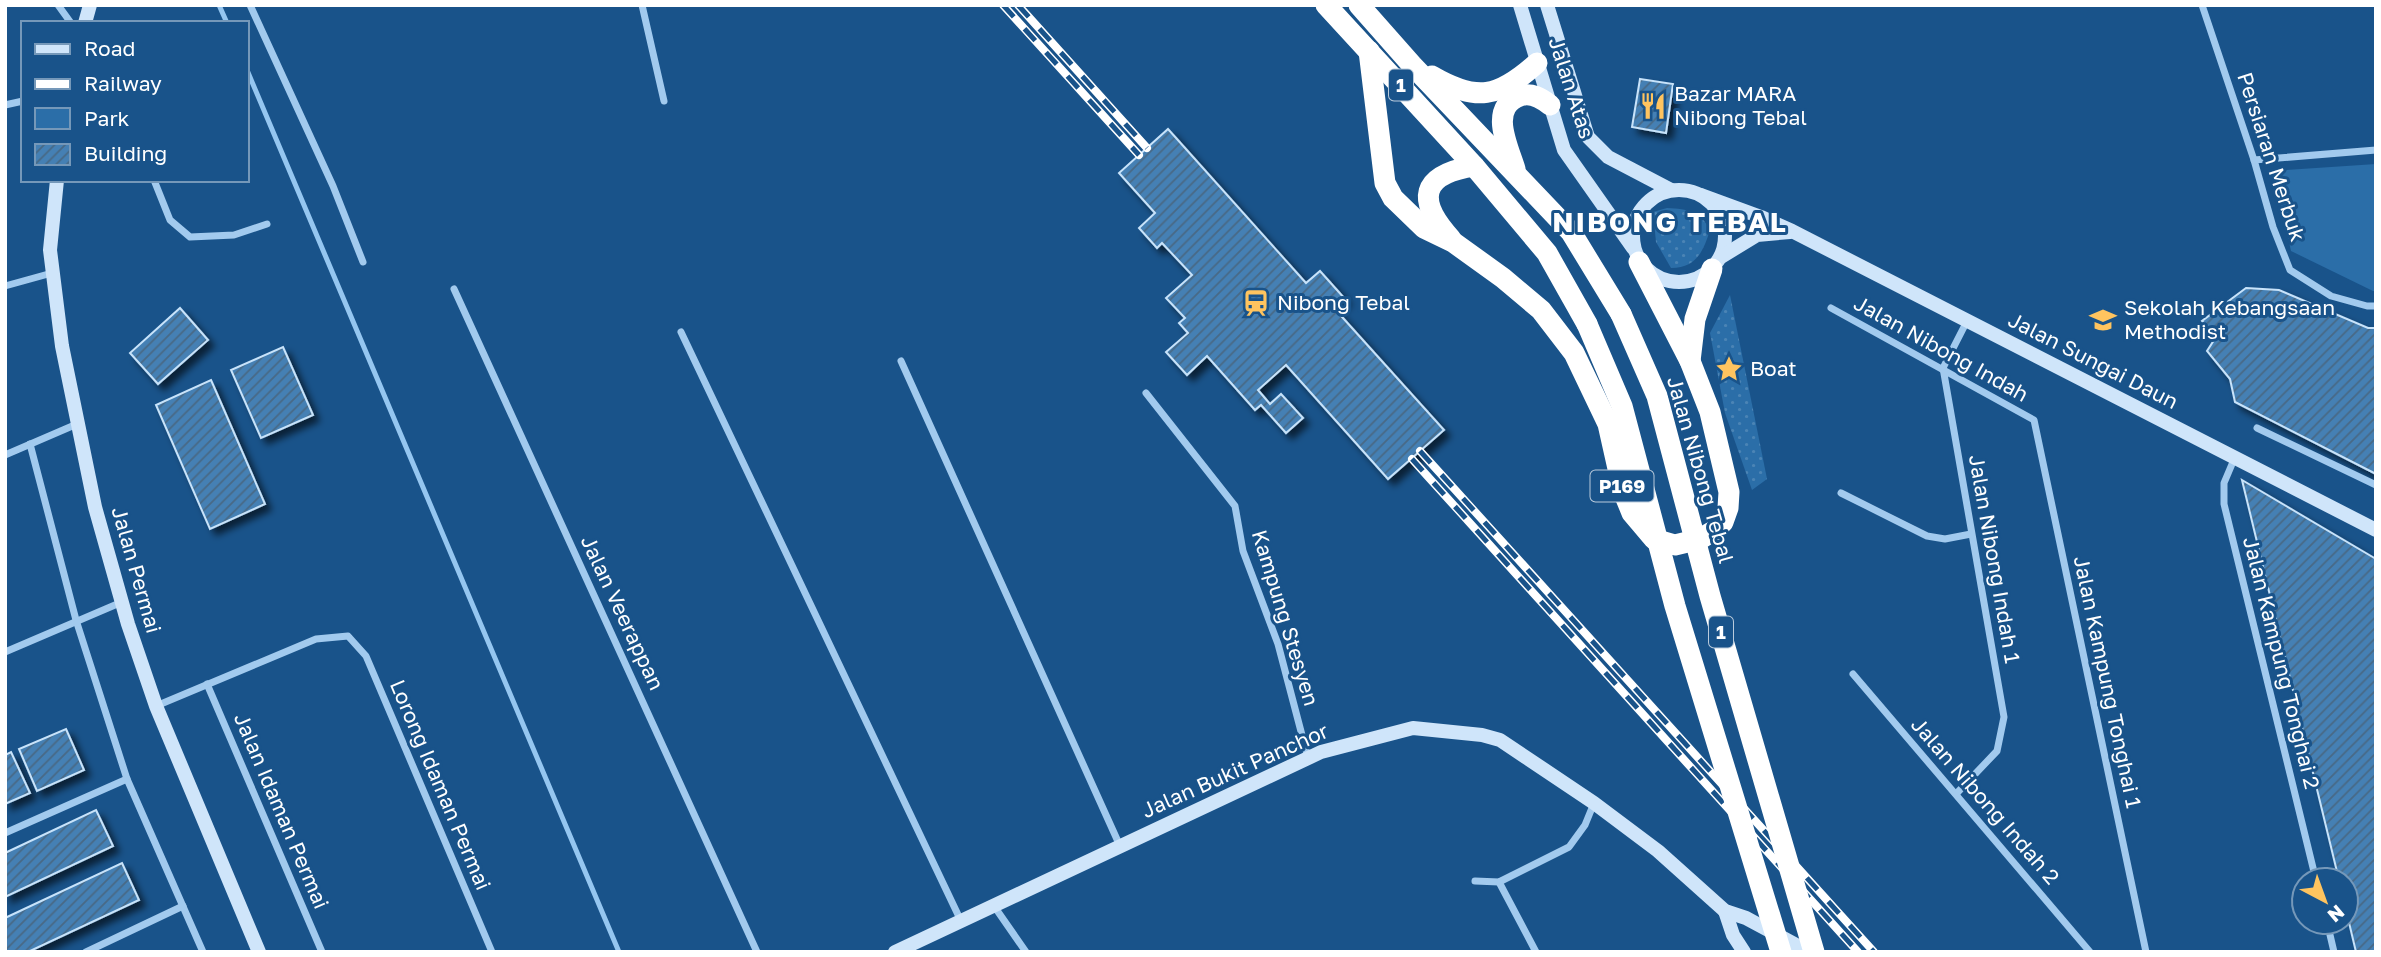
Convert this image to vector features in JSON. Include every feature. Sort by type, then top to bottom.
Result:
[{"type":"highway","name":"1","points":[[1326,5],[1474,166],[1547,253],[1587,324],[1622,406],[1675,606],[1781,952]]},
{"type":"highway","name":"Jalan Nibong Tebal","points":[[1359,5],[1570,232],[1621,314],[1657,396],[1710,596],[1812,952]]},
{"type":"highway","name":"P169","points":[[1369,51],[1385,184],[1392,198],[1424,228],[1453,242]]},
{"type":"highway","points":[[1412,65],[1454,89],[1473,94],[1506,87],[1536,63]]},
{"type":"highway","points":[[1516,173],[1501,118],[1504,109],[1510,101],[1527,94],[1540,97],[1550,105]]},
{"type":"highway","points":[[1453,242],[1440,227],[1427,194],[1433,181],[1442,175],[1452,170],[1474,166]]},
{"type":"highway","name":"Jalan Atas","points":[[1453,242],[1541,310],[1574,353],[1608,424],[1623,491],[1632,513],[1654,539],[1675,545],[1700,539],[1715,530],[1723,522],[1728,508],[1729,492],[1710,412],[1690,361],[1637,255]]},
{"type":"highway","name":"Jalan Atas","points":[[1690,361],[1695,319],[1716,263]]},
{"type":"main road","name":"Jalan Atas","points":[[1520,5],[1564,150],[1637,255]]},
{"type":"main road","name":"Jalan Atas","points":[[1547,5],[1588,137],[1608,157],[1671,190]]},
{"type":"main road","name":"Jalan Permai","points":[[57,182],[50,250],[62,346],[95,506],[128,624],[156,706],[259,952]]},
{"type":"main road","points":[[1716,263],[1725,243],[1725,229],[1721,215],[1712,203],[1701,195],[1686,190],[1671,190],[1657,195],[1644,205],[1632,234],[1637,255],[1648,272],[1674,283],[1701,277],[1716,263],[1757,235],[1792,232]]},
{"type":"main road","name":"Jalan Sungai Daun","points":[[1701,195],[1761,217],[1792,232],[2376,530]]},
{"type":"main road","name":"Jalan Bukit Panchor","points":[[895,952],[1321,752],[1413,727],[1482,735],[1500,740],[1594,803],[1658,852],[1725,911],[1746,918],[1812,952]]},
{"type":"main road","name":"Jalan Bukit Panchor","points":[[1725,911],[1733,934],[1744,952]]},
{"type":"street","points":[[58,5],[70,21]]},
{"type":"street","points":[[250,5],[333,186],[363,262]]},
{"type":"street","points":[[642,5],[664,101]]},
{"type":"street","name":"Persiaran Merbuk","points":[[2202,5],[2254,160],[2273,228],[2290,270],[2331,296],[2376,306]]},
{"type":"street","points":[[2254,160],[2376,150]]},
{"type":"street","points":[[155,182],[170,220],[190,237],[234,235],[267,224]]},
{"type":"street","points":[[5,286],[53,273]]},
{"type":"street","name":"Jalan Veerappan","points":[[454,289],[757,952]]},
{"type":"street","name":"Jalan Nibong Indah","points":[[1831,308],[2034,420]]},
{"type":"street","points":[[1943,369],[1967,321]]},
{"type":"street","points":[[681,332],[961,921]]},
{"type":"street","points":[[901,361],[1120,846]]},
{"type":"street","name":"Jalan Nibong Indah 1","points":[[1943,369],[2004,716],[1997,751],[1956,793]]},
{"type":"street","name":"Kampung Stesyen","points":[[1146,393],[1235,506],[1243,551],[1278,644],[1308,758]]},
{"type":"street","name":"Jalan Kampung Tonghai 1","points":[[2034,420],[2146,952]]},
{"type":"street","points":[[5,455],[77,424]]},
{"type":"street","points":[[2257,428],[2376,485]]},
{"type":"street","points":[[30,444],[76,620],[127,779],[204,952]]},
{"type":"street","name":"Jalan Kampung Tonghai 2","points":[[2235,456],[2224,483],[2224,504],[2313,866]]},
{"type":"street","points":[[1841,493],[1927,536],[1945,539],[1970,534]]},
{"type":"street","points":[[5,652],[123,601]]},
{"type":"street","name":"Lorong Idaman Permai","points":[[207,684],[316,639],[348,636],[366,656],[492,952]]},
{"type":"street","name":"Jalan Nibong Indah 2","points":[[1853,674],[2090,952]]},
{"type":"street","points":[[156,706],[207,684]]},
{"type":"street","name":"Jalan Idaman Permai","points":[[207,684],[323,952]]},
{"type":"street","points":[[5,833],[127,779]]},
{"type":"street","points":[[1475,881],[1499,882],[1569,847],[1585,825],[1594,803]]},
{"type":"street","points":[[1499,882],[1536,952]]},
{"type":"street","points":[[994,905],[1026,952]]},
{"type":"street","points":[[86,952],[183,906]]},
{"type":"green space","points":[[2376,164],[2376,291],[2373,291],[2291,251],[2273,171]]},
{"type":"green space","points":[[1667,208],[1693,212],[1710,230],[1697,257],[1680,267],[1671,268],[1656,242],[1653,212]]},
{"type":"green space","points":[[1730,295],[1767,479],[1752,490],[1725,413],[1710,333]]},
{"type":"building","name":"Bazar MARA Nibong Tebal","points":[[1640,79],[1673,84],[1666,133],[1632,127]]},
{"type":"building","name":"Nibong Tebal","points":[[1168,129],[1306,283],[1320,271],[1345,299],[1334,308],[1444,430],[1388,479],[1286,365],[1258,390],[1270,404],[1281,394],[1303,418],[1286,433],[1261,405],[1255,410],[1207,356],[1187,375],[1166,352],[1188,333],[1179,323],[1185,318],[1166,298],[1192,275],[1162,243],[1157,248],[1139,228],[1155,213],[1119,173]]},
{"type":"building","points":[[2246,288],[2279,290],[2368,328],[2376,328],[2376,474],[2235,402],[2230,379],[2207,351],[2216,337],[2202,321]]},
{"type":"building","points":[[180,308],[208,340],[158,384],[130,353]]},
{"type":"building","points":[[283,347],[313,415],[261,438],[231,370]]},
{"type":"building","points":[[211,380],[265,504],[210,529],[156,405]]},
{"type":"building","points":[[2242,480],[2376,559],[2376,952],[2356,952],[2352,936],[2360,936],[2360,866],[2336,866]]},
{"type":"building","points":[[66,729],[84,770],[37,791],[19,749]]},
{"type":"building","points":[[11,752],[30,793],[5,804],[5,755]]},
{"type":"building","points":[[96,810],[113,846],[5,897],[5,853]]},
{"type":"building","points":[[122,863],[139,900],[28,952],[5,952],[5,918]]},
{"type":"waterway","points":[[219,5],[226,21]]},
{"type":"waterway","points":[[248,72],[619,952]]},
{"type":"railway","points":[[1003,5],[1139,155]]},
{"type":"railway","points":[[1018,5],[1147,148]]},
{"type":"railway","points":[[1420,451],[1874,952]]},
{"type":"railway","points":[[1412,459],[1858,952]]},
{"type":"place","name":"Bazar MARA Nibong Tebal","points":[[1653,106]]},
{"type":"place","name":"Nibong Tebal","points":[[1256,303]]},
{"type":"place","name":"Sekolah Kebangsaan Methodist","points":[[2103,320]]},
{"type":"place","name":"Boat","points":[[1729,369]]},
{"type":"district","name":"NIBONG TEBAL","points":[[1670,222]]}]
